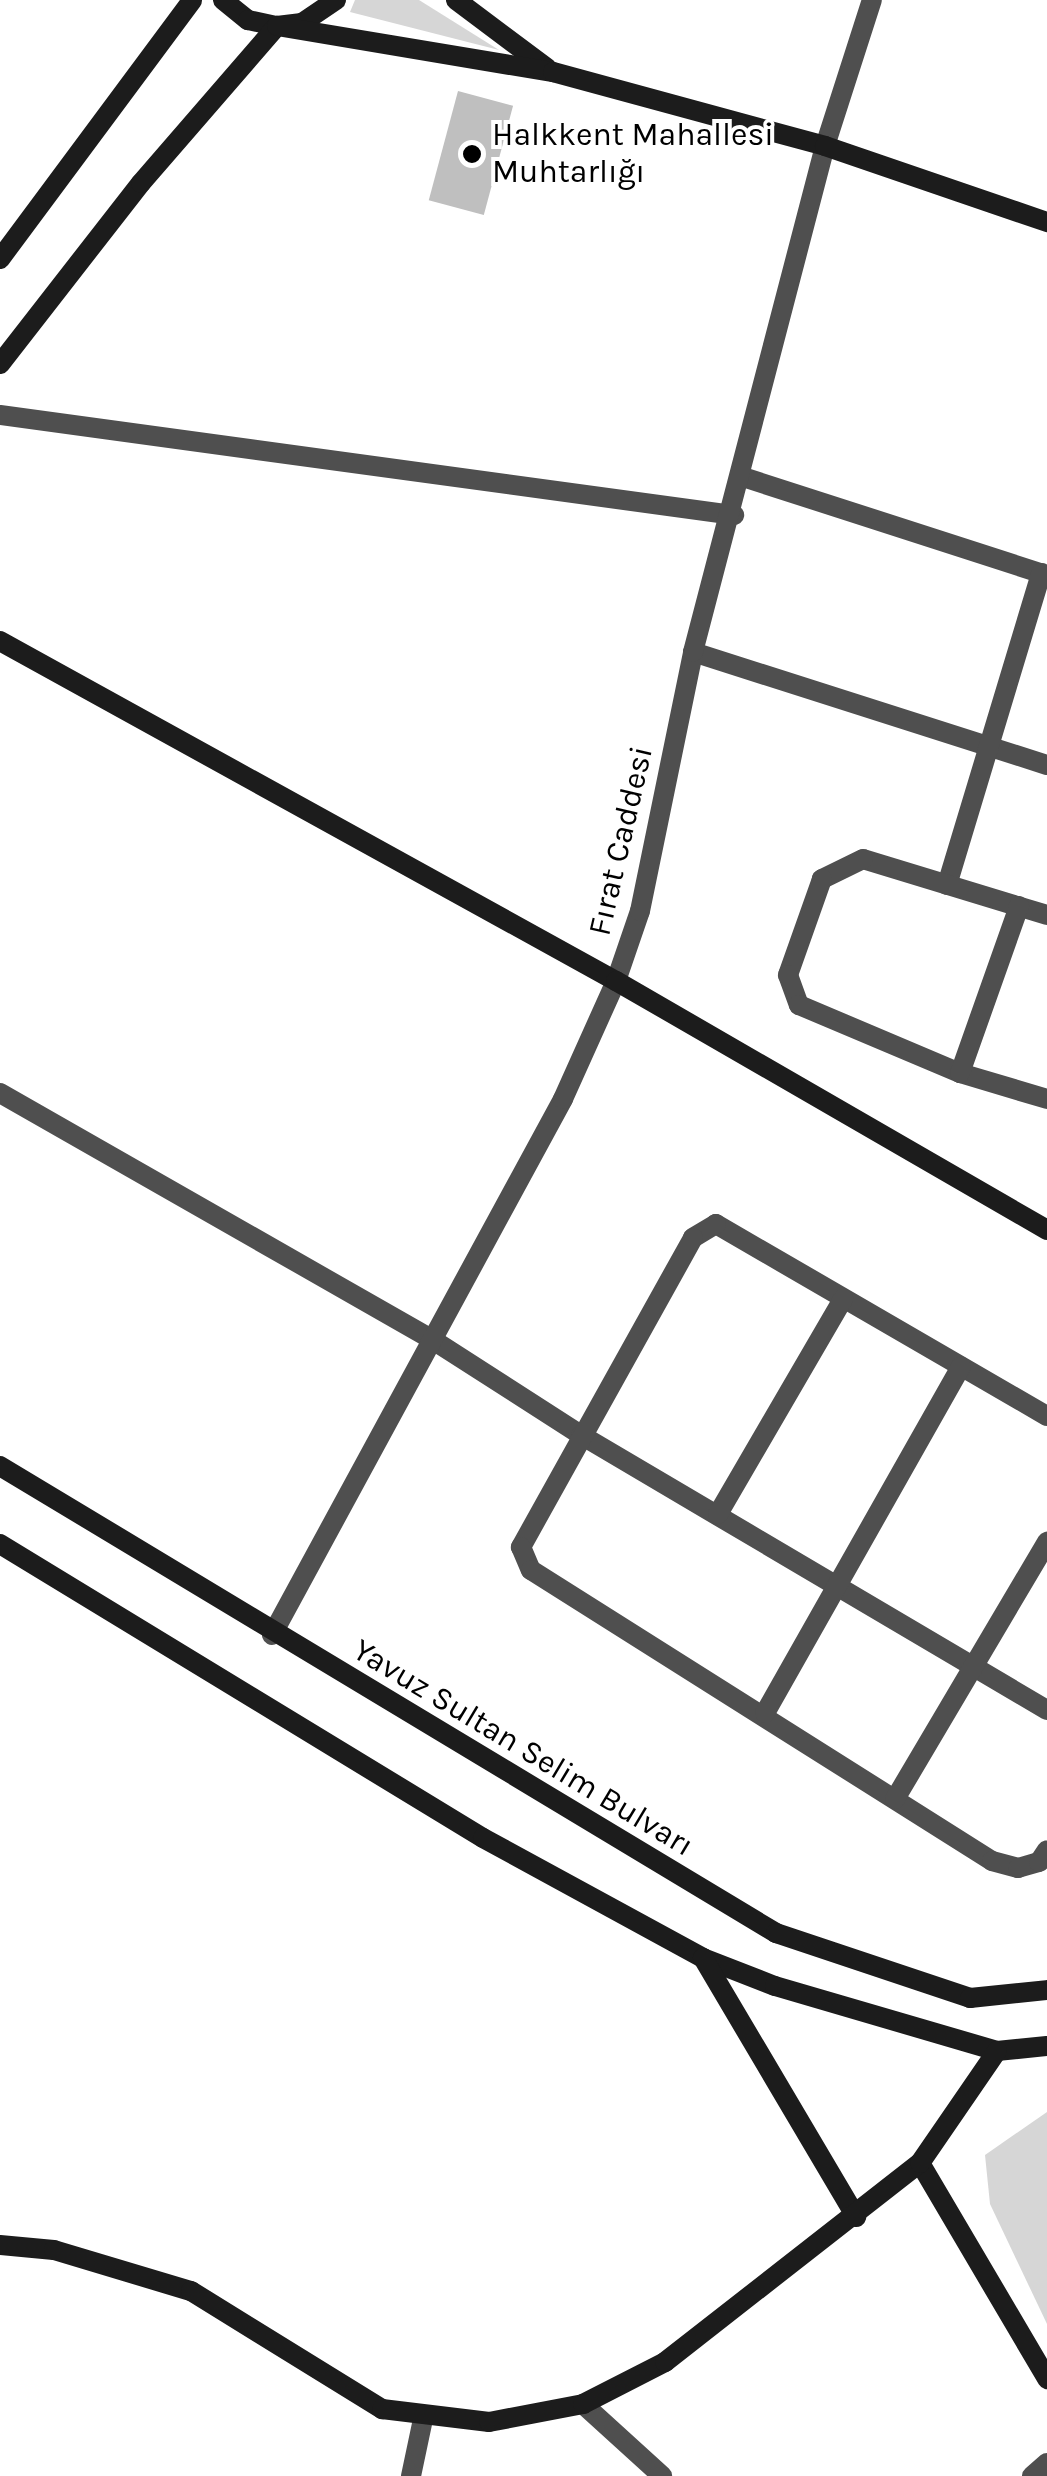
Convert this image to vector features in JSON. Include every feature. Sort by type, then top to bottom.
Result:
[{"type":"street","points":[[0,259],[192,0]]},
{"type":"street","points":[[222,0],[248,20],[553,72],[825,146],[1047,222]]},
{"type":"street","points":[[0,364],[141,183],[277,26],[302,23],[336,0]]},
{"type":"street","points":[[456,0],[553,72]]},
{"type":"street","name":"Fırat Caddesi","points":[[272,1635],[563,1100],[616,981],[640,911],[693,652],[734,515],[825,146],[872,0]]},
{"type":"street","points":[[0,416],[734,515]]},
{"type":"street","points":[[743,477],[1044,574],[947,885]]},
{"type":"street","points":[[0,641],[616,981],[1047,1230]]},
{"type":"street","points":[[693,652],[1047,765]]},
{"type":"street","points":[[1047,915],[862,859],[840,866],[822,880],[788,975],[799,1005],[960,1073],[1047,1100]]},
{"type":"street","points":[[960,1073],[1018,906]]},
{"type":"street","points":[[0,1093],[434,1340],[581,1435],[976,1663],[1047,1710]]},
{"type":"street","points":[[1047,1416],[716,1224],[702,1228],[581,1435],[521,1547],[524,1561],[992,1860],[1018,1868],[1039,1862],[1047,1850]]},
{"type":"street","points":[[718,1514],[843,1298]]},
{"type":"street","points":[[765,1713],[960,1367]]},
{"type":"street","name":"Yavuz Sultan Selim Bulvarı","points":[[0,1466],[272,1635],[776,1933],[970,1998],[1047,1990]]},
{"type":"street","points":[[895,1799],[1047,1542]]},
{"type":"street","points":[[0,1544],[483,1838],[703,1958],[774,1986],[997,2050],[1047,2046]]},
{"type":"street","points":[[703,1958],[856,2217]]},
{"type":"street","points":[[0,2244],[54,2250],[191,2291],[382,2409],[424,2419],[490,2422],[583,2404],[665,2362],[856,2217],[920,2162],[997,2050]]},
{"type":"street","points":[[920,2162],[1047,2379]]},
{"type":"street","points":[[583,2404],[662,2476]]},
{"type":"street","points":[[411,2476],[424,2419]]},
{"type":"street","points":[[1032,2476],[1047,2463]]},
{"type":"shaded area","points":[[355,0],[419,0],[499,50],[350,12]]},
{"type":"shaded area","points":[[1047,2112],[1047,2324],[990,2204],[985,2155]]},
{"type":"building","name":"Halkkent Mahallesi Muhtarlığı","points":[[458,91],[513,106],[484,215],[429,200]]},
{"type":"place","name":"Halkkent Mahallesi Muhtarlığı","points":[[472,154]]}]
